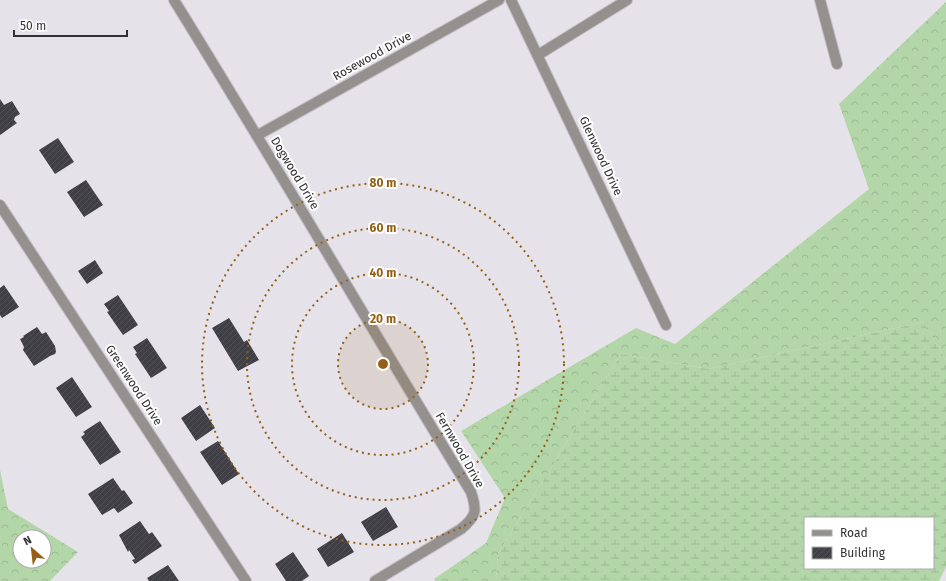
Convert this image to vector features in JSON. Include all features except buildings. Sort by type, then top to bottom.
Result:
[{"type":"street","name":"Dogwood Drive","points":[[174,0],[258,136],[391,360]]},
{"type":"street","name":"Rosewood Drive","points":[[258,136],[499,0]]},
{"type":"street","name":"Glenwood Drive","points":[[511,0],[666,325]]},
{"type":"street","points":[[538,55],[627,0]]},
{"type":"street","points":[[820,0],[837,64]]},
{"type":"street","name":"Greenwood Drive","points":[[0,205],[246,581]]},
{"type":"street","name":"Fernwood Drive","points":[[375,581],[462,529],[469,523],[474,515],[476,505],[471,492],[391,360]]},
{"type":"green space","points":[[946,2],[946,360],[923,322],[708,369],[621,354],[498,554],[496,581],[435,581],[434,579],[486,543],[505,498],[461,431],[636,328],[675,344],[869,189],[839,104]]},
{"type":"green space","points":[[923,322],[946,360],[946,567],[939,581],[496,581],[498,554],[621,354],[708,369]]},
{"type":"green space","points":[[0,470],[8,509],[41,529],[12,529],[12,569],[52,569],[52,536],[78,552],[50,581],[0,581]]}]
